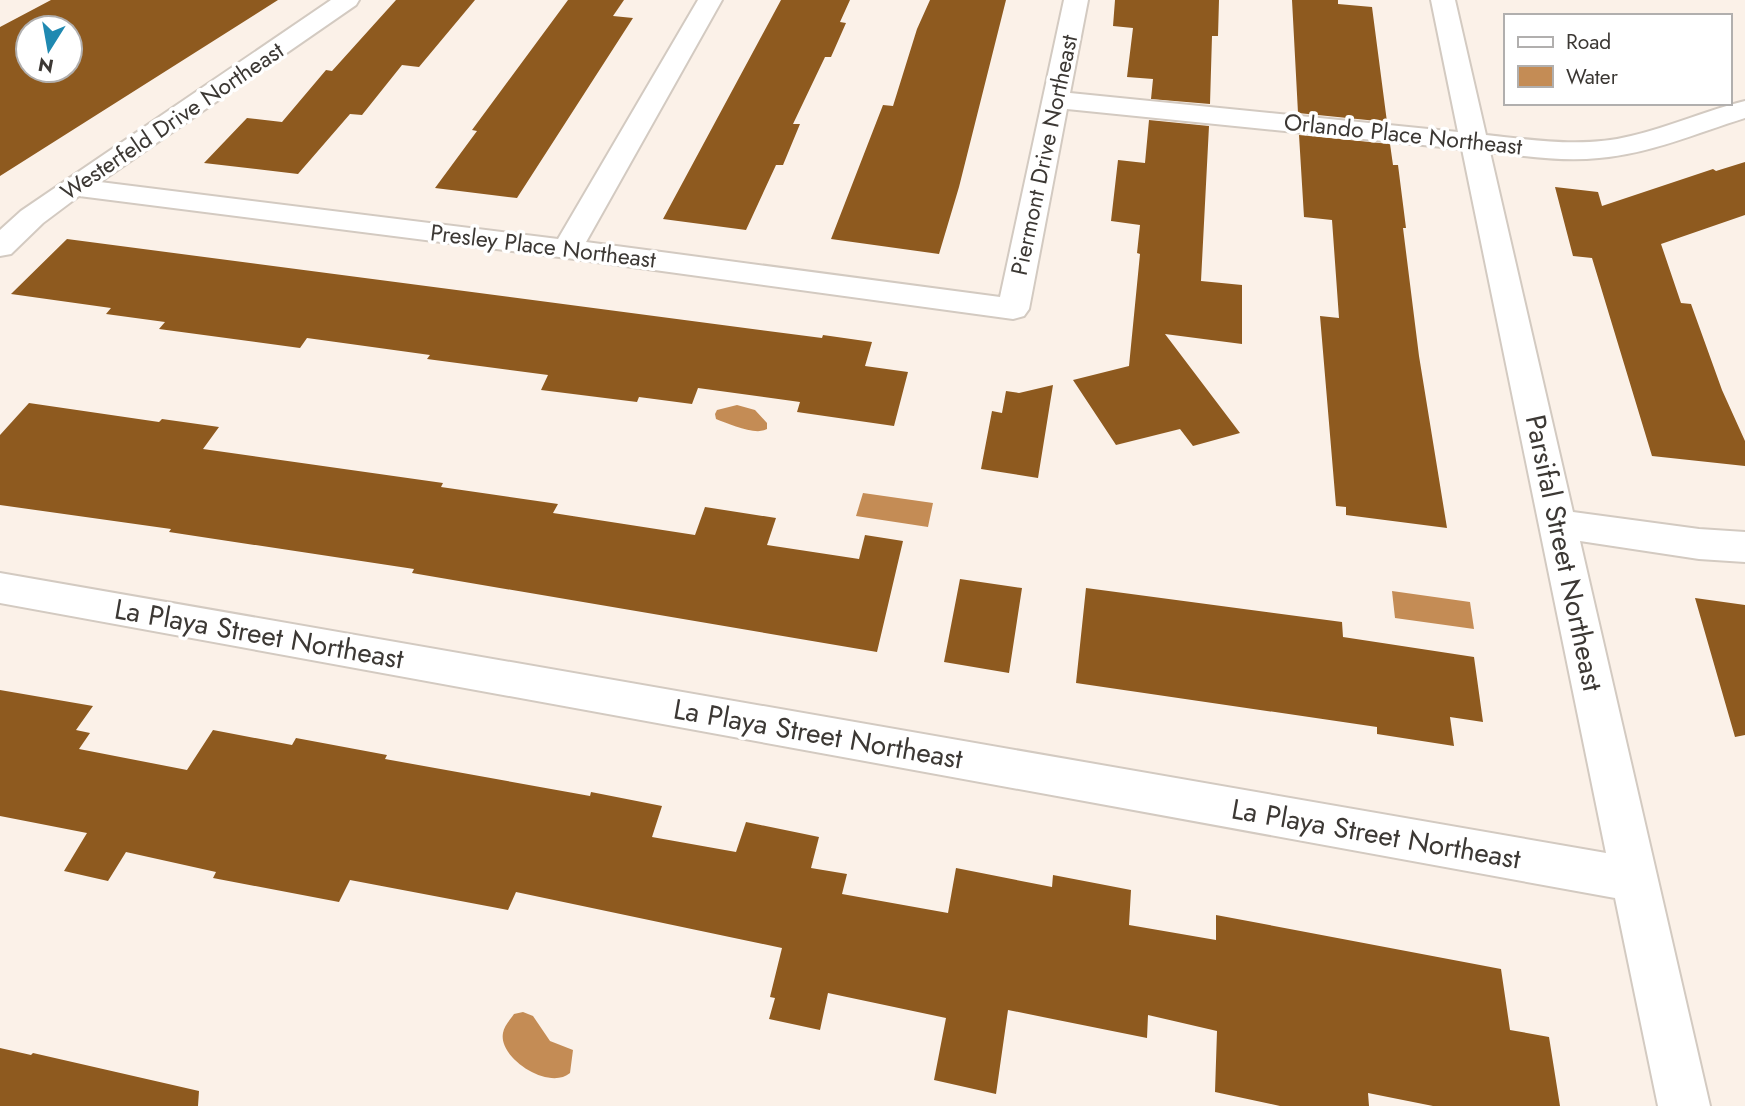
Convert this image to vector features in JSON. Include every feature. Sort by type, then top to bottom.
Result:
[{"type":"street","name":"Westerfeld Drive Northeast","points":[[0,247],[32,217],[73,187],[347,0]]},
{"type":"street","points":[[567,249],[710,0]]},
{"type":"street","name":"Piermont Drive Northeast","points":[[1013,309],[1076,0]]},
{"type":"street","name":"Parsifal Street Northeast","points":[[1443,0],[1684,1106]]},
{"type":"street","name":"Orlando Place Northeast","points":[[1056,100],[1552,149],[1598,150],[1635,144],[1745,109]]},
{"type":"street","name":"Presley Place Northeast","points":[[73,187],[1013,309]]},
{"type":"street","points":[[1557,524],[1699,544],[1745,547]]},
{"type":"street","name":"La Playa Street Northeast","points":[[0,588],[1635,880]]},
{"type":"water","points":[[737,405],[755,410],[767,423],[767,429],[749,430],[716,419],[717,410]]},
{"type":"water","points":[[863,493],[933,503],[928,527],[856,516]]},
{"type":"water","points":[[1392,591],[1470,602],[1474,629],[1395,618]]},
{"type":"water","points":[[523,1012],[533,1016],[550,1041],[573,1050],[570,1073],[550,1078],[538,1075],[516,1061],[508,1052],[504,1043],[504,1030],[514,1014]]},
{"type":"building","points":[[51,0],[278,0],[0,176],[0,27],[14,20],[14,84],[84,84],[84,14],[25,14]]},
{"type":"building","points":[[396,0],[475,0],[419,67],[402,65],[362,115],[350,114],[298,174],[204,163],[247,118],[282,122],[326,70],[332,71]]},
{"type":"building","points":[[568,0],[624,0],[613,16],[633,18],[517,198],[435,188],[477,131],[472,130]]},
{"type":"building","points":[[781,0],[850,0],[840,22],[846,23],[831,57],[825,57],[793,124],[800,124],[783,165],[776,165],[746,230],[663,219]]},
{"type":"building","points":[[930,0],[1006,0],[959,187],[939,254],[831,239],[883,105],[893,106],[917,29]]},
{"type":"building","points":[[1115,0],[1219,0],[1218,36],[1212,36],[1210,104],[1151,99],[1153,79],[1127,77],[1133,28],[1113,26]]},
{"type":"building","points":[[1292,0],[1338,0],[1338,4],[1372,7],[1387,122],[1298,113]]},
{"type":"building","points":[[1149,120],[1209,126],[1201,281],[1242,285],[1242,344],[1165,334],[1240,433],[1193,446],[1180,429],[1116,445],[1073,380],[1129,366],[1140,254],[1137,253],[1140,225],[1111,221],[1118,160],[1145,163]]},
{"type":"building","points":[[1299,135],[1390,144],[1393,165],[1398,165],[1419,356],[1447,528],[1346,515],[1346,507],[1336,506],[1320,316],[1339,318],[1332,220],[1304,217]]},
{"type":"building","points":[[1745,162],[1745,215],[1661,244],[1681,303],[1691,304],[1722,390],[1745,441],[1745,466],[1652,456],[1592,258],[1573,256],[1555,187],[1598,192],[1602,206],[1713,169],[1716,171]]},
{"type":"building","points":[[67,239],[822,338],[823,335],[872,342],[865,366],[908,372],[894,426],[797,412],[800,402],[698,388],[692,404],[639,397],[637,402],[541,390],[548,375],[427,359],[430,355],[307,338],[300,348],[159,329],[165,322],[106,314],[111,308],[11,294]]},
{"type":"building","points":[[1053,385],[1038,478],[981,469],[992,411],[1002,413],[1006,391],[1019,393]]},
{"type":"building","points":[[29,403],[159,422],[162,419],[219,427],[203,449],[443,483],[441,487],[558,504],[553,513],[695,535],[705,507],[776,518],[767,545],[859,559],[865,535],[903,541],[877,652],[412,573],[414,569],[169,532],[171,529],[0,505],[0,435]]},
{"type":"building","points":[[960,579],[1022,588],[1009,673],[944,662]]},
{"type":"building","points":[[1086,588],[1342,622],[1343,637],[1474,657],[1483,722],[1450,717],[1454,746],[1377,734],[1377,727],[1076,683]]},
{"type":"building","points":[[1695,598],[1745,605],[1745,735],[1735,737]]},
{"type":"building","points":[[0,690],[93,706],[76,730],[90,733],[79,749],[187,770],[213,730],[292,745],[296,738],[387,755],[385,759],[590,796],[591,792],[662,806],[652,837],[736,852],[746,822],[819,837],[811,868],[847,874],[842,894],[948,913],[956,868],[1052,887],[1053,875],[1131,890],[1129,925],[1216,940],[1216,915],[1501,969],[1510,1030],[1549,1037],[1560,1106],[1433,1106],[1368,1093],[1369,1106],[1280,1106],[1215,1092],[1217,1031],[1148,1015],[1147,1038],[1008,1010],[996,1094],[934,1080],[946,1018],[828,993],[820,1030],[769,1019],[775,998],[770,997],[782,948],[516,892],[508,910],[350,880],[339,902],[213,878],[216,872],[126,852],[108,881],[64,871],[87,833],[0,816]]},
{"type":"building","points":[[0,1048],[199,1091],[198,1106],[0,1106]]}]
